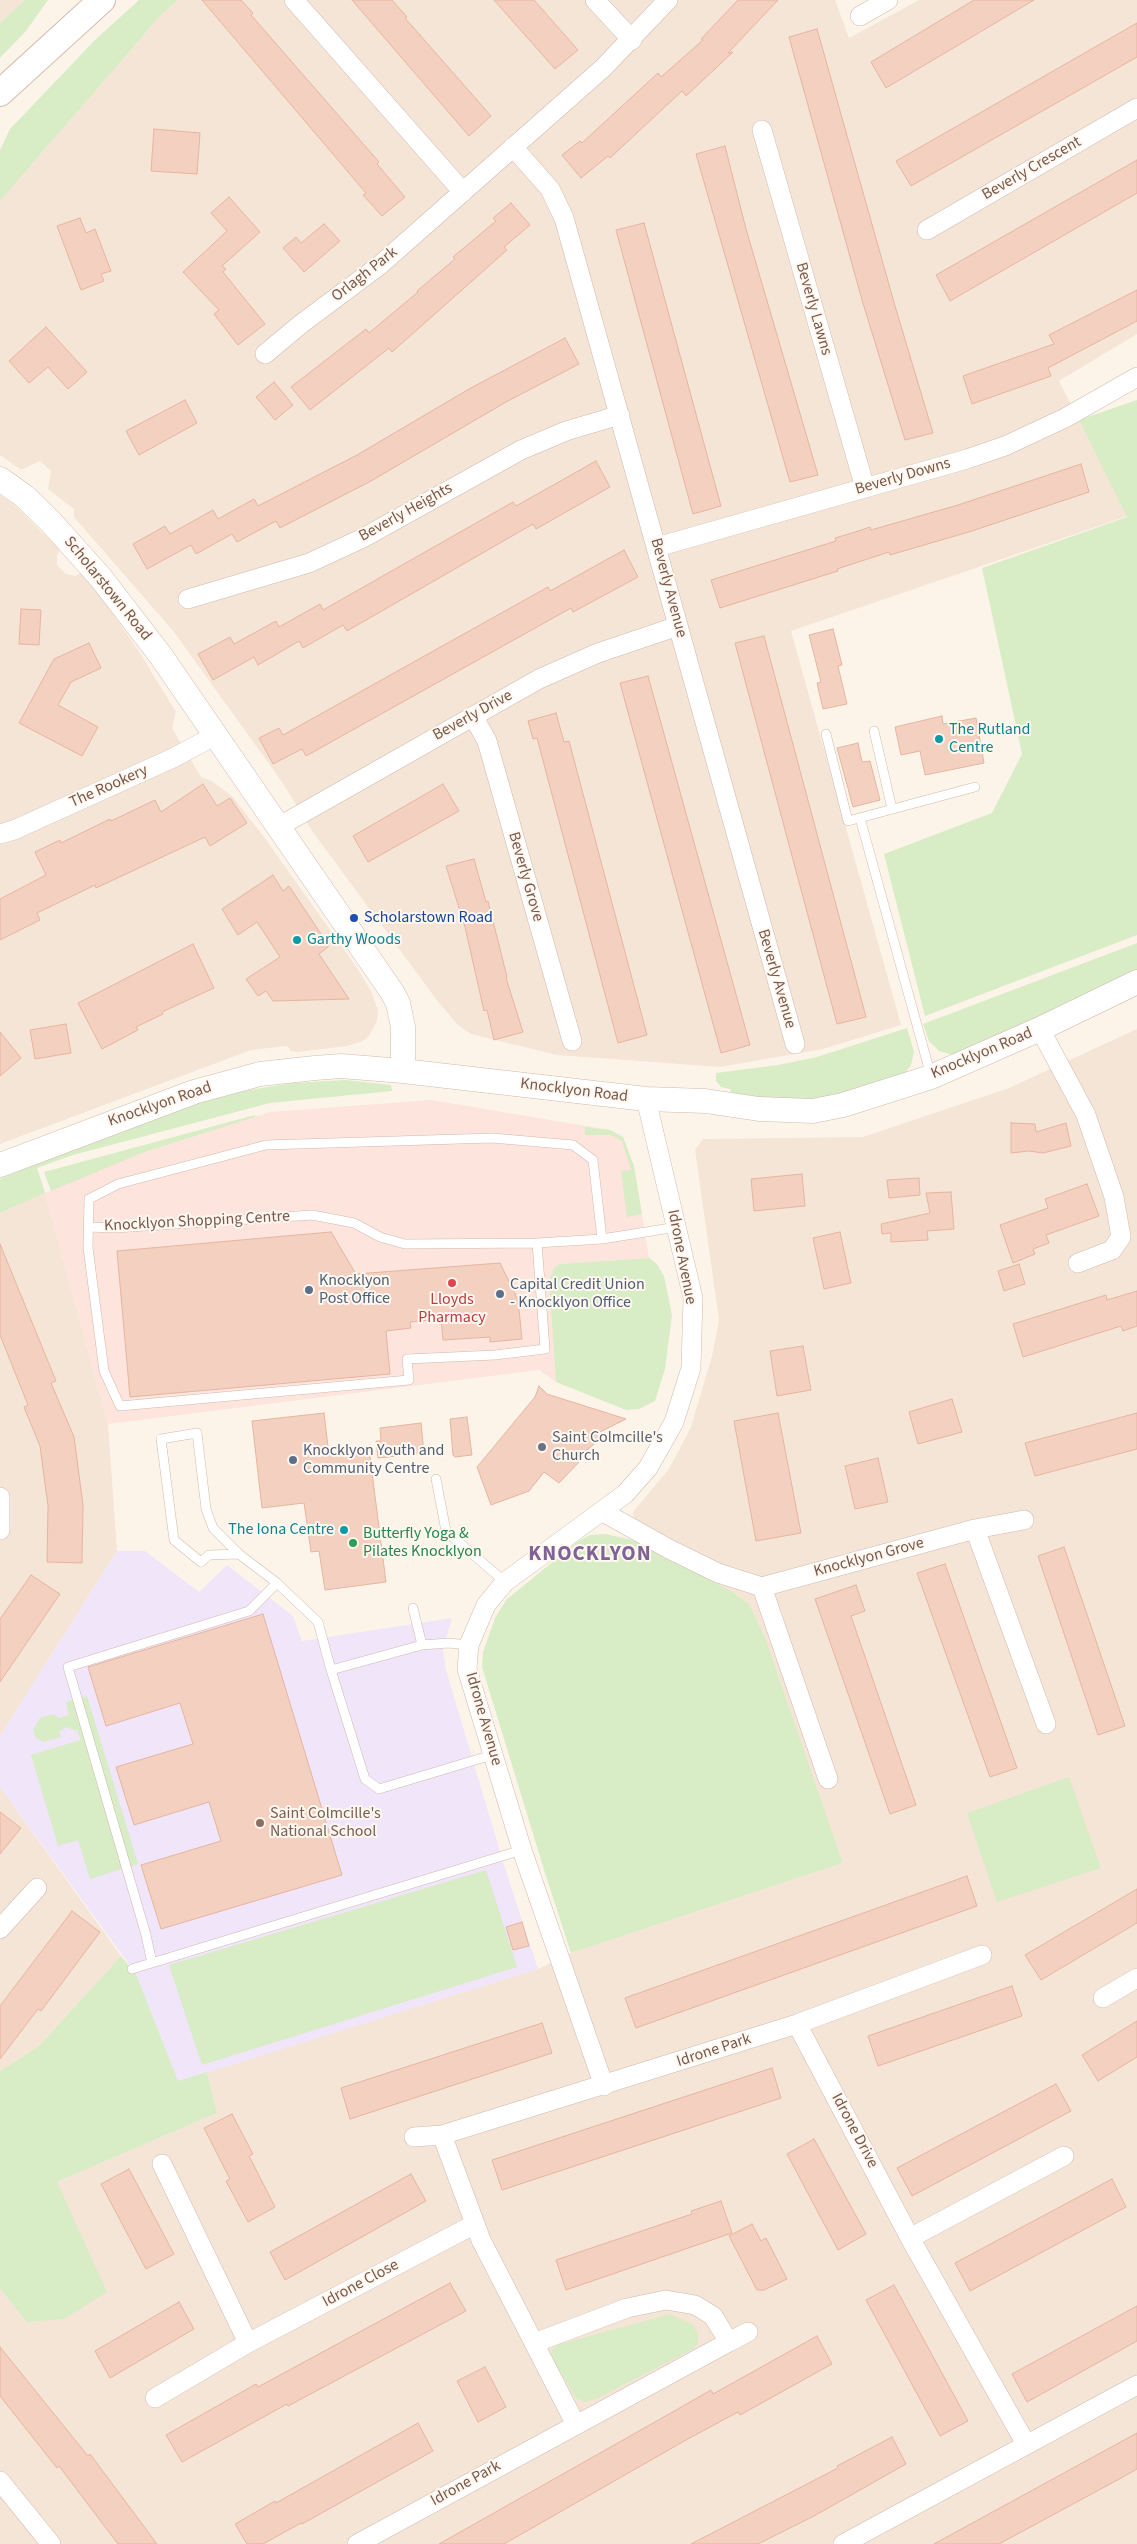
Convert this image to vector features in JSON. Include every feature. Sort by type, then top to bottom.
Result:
[{"type":"main road","points":[[0,93],[102,0]]},
{"type":"street","points":[[294,0],[463,192]]},
{"type":"street","points":[[595,0],[632,40]]},
{"type":"street","name":"Orlagh Park","points":[[265,354],[301,324],[361,281],[463,192],[632,40],[668,0]]},
{"type":"street","points":[[860,16],[888,0]]},
{"type":"street","name":"Beverly Crescent","points":[[927,230],[1137,108]]},
{"type":"street","name":"Beverly Lawns","points":[[762,130],[865,488]]},
{"type":"street","name":"Beverly Avenue","points":[[513,148],[550,189],[561,209],[795,1044]]},
{"type":"street","name":"Beverly Downs","points":[[657,547],[967,459],[1005,446],[1066,418],[1137,377]]},
{"type":"street","name":"Beverly Heights","points":[[188,599],[309,563],[363,538],[520,450],[566,432],[620,416]]},
{"type":"street","name":"Scholarstown Road","points":[[0,479],[36,507],[101,578],[161,656],[392,992],[398,1003],[403,1026],[403,1070]]},
{"type":"street","name":"Beverly Drive","points":[[278,827],[473,716],[570,664],[678,626]]},
{"type":"street","name":"Beverly Grove","points":[[473,716],[486,741],[572,1041]]},
{"type":"street","name":"The Rookery","points":[[0,834],[173,758],[216,735]]},
{"type":"street","name":"Knocklyon Road","points":[[0,1164],[163,1102],[260,1074],[341,1066],[403,1070],[646,1099],[705,1101],[759,1109],[813,1112],[843,1105],[931,1077],[1040,1029],[1137,982]]},
{"type":"street","points":[[1040,1029],[1086,1115],[1114,1197],[1121,1237],[1112,1250],[1078,1263]]},
{"type":"street","name":"Idrone Avenue","points":[[604,2086],[522,1850],[467,1669],[469,1645],[486,1605],[505,1582],[603,1512],[625,1494],[648,1468],[674,1422],[691,1368],[693,1298],[646,1099]]},
{"type":"street","points":[[0,1497],[0,1530]]},
{"type":"street","points":[[603,1512],[669,1549],[718,1573],[762,1587],[828,1779]]},
{"type":"street","name":"Knocklyon Grove","points":[[762,1587],[975,1529],[1024,1520]]},
{"type":"street","points":[[975,1529],[1046,1724]]},
{"type":"street","points":[[0,1929],[37,1888]]},
{"type":"street","name":"Idrone Park","points":[[414,2137],[442,2135],[604,2086],[797,2024],[982,1955]]},
{"type":"street","points":[[1103,1998],[1137,1978]]},
{"type":"street","name":"Idrone Drive","points":[[797,2024],[910,2238],[1026,2444]]},
{"type":"street","points":[[442,2135],[475,2224],[575,2424]]},
{"type":"street","points":[[910,2238],[1064,2156]]},
{"type":"street","points":[[162,2164],[248,2343]]},
{"type":"street","name":"Idrone Close","points":[[155,2398],[248,2343],[475,2224]]},
{"type":"street","points":[[534,2343],[626,2308],[666,2300],[695,2305],[713,2316],[729,2342]]},
{"type":"street","name":"Idrone Park","points":[[357,2544],[575,2424],[748,2332]]},
{"type":"street","points":[[842,2544],[1137,2385]]},
{"type":"street","points":[[0,2481],[50,2544]]},
{"type":"lane","points":[[874,731],[892,809]]},
{"type":"lane","points":[[826,734],[848,821],[975,787]]},
{"type":"lane","points":[[860,818],[931,1077]]},
{"type":"lane","name":"Knocklyon Shopping Centre","points":[[602,1239],[593,1160],[573,1145],[492,1138],[266,1145],[118,1184],[88,1199],[88,1228],[124,1228],[312,1216],[354,1223],[380,1237],[405,1244],[537,1243],[602,1239],[677,1227]]},
{"type":"lane","points":[[88,1228],[88,1248],[104,1370],[120,1406],[409,1380],[407,1359],[495,1355],[545,1348],[537,1243]]},
{"type":"lane","points":[[239,1554],[209,1555],[201,1562],[174,1540],[161,1439],[197,1433],[206,1509],[212,1528],[239,1554],[277,1583],[318,1622],[365,1779],[379,1789],[492,1755]]},
{"type":"lane","points":[[436,1479],[446,1531],[505,1582]]},
{"type":"lane","points":[[152,1963],[146,1935],[68,1667],[249,1611],[277,1583]]},
{"type":"lane","points":[[413,1608],[422,1645]]},
{"type":"lane","points":[[331,1670],[422,1645],[448,1643],[469,1645]]},
{"type":"lane","points":[[132,1969],[522,1850]]},
{"type":"shaded area","points":[[0,0],[25,0],[0,23]]},
{"type":"shaded area","points":[[178,0],[835,0],[849,38],[919,0],[1137,0],[1137,334],[1059,381],[1128,516],[791,631],[901,1025],[823,1049],[720,1067],[557,1055],[471,1034],[458,1025],[439,1003],[312,831],[282,782],[174,632],[74,517],[74,509],[48,489],[51,471],[40,461],[21,470],[0,455],[0,201],[161,15]]},
{"type":"shaded area","points":[[0,495],[15,506],[60,550],[57,556],[57,565],[66,574],[75,576],[81,573],[104,601],[138,650],[176,712],[172,728],[201,777],[212,781],[233,797],[267,841],[357,968],[371,991],[378,1010],[377,1021],[369,1036],[363,1041],[347,1046],[298,1052],[291,1051],[287,1046],[251,1050],[0,1144]]},
{"type":"shaded area","points":[[1137,1029],[1137,2544],[0,2544],[0,2289],[27,2322],[57,2182],[217,2113],[207,2072],[538,1969],[571,1953],[843,1863],[765,1637],[749,1604],[733,1592],[636,1541],[633,1512],[669,1469],[691,1427],[712,1356],[719,1320],[695,1150],[703,1139],[863,1137],[1009,1088]]},
{"type":"shaded area","points":[[431,1100],[610,1130],[623,1137],[634,1166],[649,1258],[560,1264],[549,1281],[556,1382],[539,1370],[108,1424],[45,1193],[142,1153],[270,1112]]},
{"type":"shaded area","points":[[45,1193],[108,1424],[117,1551],[0,1736],[0,1213]]},
{"type":"shaded area","name":"Saint Colmcille's National School","points":[[117,1551],[145,1551],[199,1592],[227,1565],[293,1616],[302,1641],[452,1618],[443,1650],[446,1670],[504,1865],[538,1969],[178,2082],[136,1974],[0,1787],[0,1736]]},
{"type":"shaded area","points":[[0,1787],[121,1956],[39,2046],[0,2071]]},
{"type":"green space","points":[[25,0],[48,0],[26,31],[0,58],[0,23]]},
{"type":"green space","points":[[139,0],[178,0],[161,15],[0,201],[0,150],[10,129],[95,40]]},
{"type":"green space","points":[[1137,400],[1137,935],[925,1016],[884,854],[992,813],[1022,754],[982,568],[1127,517],[1079,420]]},
{"type":"green space","points":[[1137,943],[1137,971],[1041,1019],[953,1055],[939,1051],[929,1041],[923,1024]]},
{"type":"green space","points":[[907,1028],[914,1052],[911,1065],[905,1073],[819,1100],[776,1099],[732,1093],[730,1089],[721,1087],[716,1081],[716,1073],[778,1065],[817,1057]]},
{"type":"green space","points":[[346,1080],[391,1085],[392,1091],[270,1103],[73,1155],[37,1168],[45,1193],[0,1213],[0,1179],[45,1160],[198,1103],[249,1090],[294,1083]]},
{"type":"green space","points":[[255,1115],[255,1117],[142,1153],[51,1191],[44,1172]]},
{"type":"green space","points":[[585,1127],[610,1130],[623,1137],[634,1166],[642,1214],[627,1217],[621,1171],[631,1170],[622,1141],[611,1135],[585,1135]]},
{"type":"green space","points":[[649,1258],[657,1264],[664,1276],[672,1315],[665,1369],[655,1401],[639,1409],[626,1410],[556,1382],[549,1281],[554,1268],[560,1264]]},
{"type":"green space","points":[[606,1534],[636,1541],[733,1592],[749,1604],[765,1637],[843,1863],[571,1953],[482,1667],[483,1652],[495,1618],[506,1600],[577,1542],[590,1535]]},
{"type":"green space","points":[[87,1696],[138,1864],[90,1879],[78,1840],[58,1846],[31,1755],[81,1740],[77,1731],[66,1727],[59,1732],[61,1737],[44,1742],[36,1738],[33,1730],[40,1718],[54,1714],[59,1718],[69,1715],[66,1702]]},
{"type":"green space","points":[[1069,1777],[1101,1868],[997,1902],[967,1813]]},
{"type":"green space","points":[[486,1870],[517,1967],[202,2065],[169,1965]]},
{"type":"green space","points":[[121,1956],[136,1974],[178,2081],[207,2072],[217,2113],[57,2182],[107,2292],[64,2319],[27,2322],[0,2289],[0,2071],[39,2046]]},
{"type":"green space","points":[[670,2314],[692,2324],[698,2334],[698,2343],[693,2349],[596,2399],[585,2402],[576,2398],[551,2356],[552,2350],[557,2345]]},
{"type":"building","points":[[202,0],[241,0],[253,13],[251,15],[379,162],[377,164],[405,197],[382,216],[363,195],[366,193]]},
{"type":"building","points":[[352,0],[392,0],[407,17],[405,18],[491,116],[469,136]]},
{"type":"building","points":[[494,0],[534,0],[578,50],[555,69]]},
{"type":"building","points":[[738,0],[778,0],[728,53],[733,52],[686,96],[682,91],[610,158],[608,156],[581,178],[562,155],[580,141],[582,143],[658,73],[661,77],[703,40],[701,39]]},
{"type":"building","points":[[974,0],[1034,0],[886,88],[871,62]]},
{"type":"building","points":[[1137,23],[1137,57],[911,186],[896,161]]},
{"type":"building","points":[[817,29],[933,433],[905,440],[862,300],[789,37]]},
{"type":"building","points":[[154,129],[200,133],[197,174],[151,171]]},
{"type":"building","points":[[725,146],[746,229],[818,475],[790,482],[696,154]]},
{"type":"building","points":[[1137,160],[1137,193],[950,301],[936,275]]},
{"type":"building","points":[[229,197],[260,232],[222,266],[226,269],[223,272],[265,324],[238,345],[214,314],[219,310],[183,272],[227,231],[211,213]]},
{"type":"building","points":[[511,203],[530,225],[504,247],[507,250],[392,352],[389,348],[310,410],[291,387],[366,329],[369,333],[455,259],[453,257],[496,221],[493,218]]},
{"type":"building","points":[[80,218],[86,233],[95,229],[111,271],[101,274],[104,281],[81,290],[57,226]]},
{"type":"building","points":[[644,223],[721,506],[693,514],[616,230]]},
{"type":"building","points":[[324,224],[340,241],[304,272],[283,248],[296,237],[301,243]]},
{"type":"building","points":[[1137,290],[1137,321],[1048,368],[1051,376],[972,404],[963,376],[1054,344],[1049,335]]},
{"type":"building","points":[[46,327],[87,372],[68,389],[48,367],[29,383],[9,361]]},
{"type":"building","points":[[565,338],[579,364],[506,402],[371,481],[280,528],[276,521],[237,542],[232,534],[196,554],[191,545],[147,569],[133,544],[165,526],[170,534],[213,510],[218,519],[254,499],[258,506],[357,455],[469,389]]},
{"type":"building","points":[[274,382],[293,405],[275,420],[256,397]]},
{"type":"building","points":[[185,400],[197,423],[139,455],[126,431]]},
{"type":"building","points":[[596,461],[610,487],[536,529],[533,524],[347,631],[343,625],[303,648],[299,641],[258,665],[254,657],[213,680],[198,654],[230,637],[234,644],[276,621],[279,627],[320,604],[323,610],[513,502],[516,506]]},
{"type":"building","points":[[1081,464],[1089,492],[972,531],[890,555],[889,552],[837,569],[838,571],[720,608],[711,580],[836,541],[835,538],[870,527],[871,530],[958,505]]},
{"type":"building","points":[[624,550],[638,577],[573,612],[571,608],[306,756],[302,749],[273,764],[259,738],[279,728],[283,735],[548,587],[550,591]]},
{"type":"building","points":[[21,609],[41,610],[39,645],[19,644]]},
{"type":"building","points":[[833,629],[842,665],[838,666],[847,704],[823,709],[817,683],[821,682],[809,635]]},
{"type":"building","points":[[764,636],[866,1017],[837,1024],[735,643]]},
{"type":"building","points":[[89,643],[101,668],[71,682],[58,705],[98,727],[82,756],[19,723],[54,659]]},
{"type":"building","points":[[648,676],[750,1045],[721,1053],[620,683]]},
{"type":"building","points":[[556,713],[564,742],[569,741],[647,1035],[618,1043],[537,738],[533,739],[528,721]]},
{"type":"building","name":"The Rutland Centre","points":[[942,716],[943,724],[976,718],[984,763],[925,775],[920,751],[901,755],[895,727]]},
{"type":"building","points":[[858,743],[862,762],[870,761],[880,800],[853,807],[837,748]]},
{"type":"building","points":[[203,784],[217,806],[230,798],[247,823],[210,846],[205,837],[96,888],[95,885],[37,913],[40,920],[0,940],[0,899],[46,875],[35,852],[60,840],[61,843],[155,800],[161,812]]},
{"type":"building","points":[[443,784],[459,811],[368,862],[353,836]]},
{"type":"building","points":[[474,859],[486,902],[488,901],[506,978],[523,1032],[494,1040],[487,1010],[484,1011],[465,927],[446,866]]},
{"type":"building","name":"Garthy Woods","points":[[273,875],[283,891],[289,886],[329,946],[319,954],[349,999],[273,1001],[266,991],[258,996],[246,979],[280,957],[257,922],[238,935],[222,909]]},
{"type":"building","points":[[193,944],[214,988],[162,1012],[163,1014],[136,1027],[138,1030],[102,1049],[78,1003]]},
{"type":"building","points":[[66,1024],[71,1053],[35,1059],[30,1030]]},
{"type":"building","points":[[0,1032],[21,1058],[0,1076]]},
{"type":"building","points":[[1011,1123],[1035,1124],[1036,1132],[1066,1123],[1071,1146],[1043,1153],[1029,1151],[1011,1153]]},
{"type":"building","points":[[802,1174],[805,1206],[754,1211],[751,1179]]},
{"type":"building","points":[[919,1178],[920,1195],[889,1198],[887,1180]]},
{"type":"building","points":[[1087,1184],[1099,1216],[1046,1235],[1049,1243],[1033,1249],[1035,1254],[1013,1263],[1000,1225],[1048,1208],[1045,1199]]},
{"type":"building","points":[[951,1192],[954,1229],[927,1231],[928,1240],[891,1242],[891,1233],[882,1234],[881,1224],[930,1213],[926,1193]]},
{"type":"building","points":[[331,1232],[356,1274],[500,1263],[518,1300],[522,1339],[490,1342],[490,1337],[443,1340],[441,1319],[410,1322],[411,1328],[386,1331],[390,1374],[130,1397],[117,1251]]},
{"type":"building","points":[[840,1232],[851,1283],[824,1289],[813,1238]]},
{"type":"building","points":[[0,1244],[56,1381],[51,1383],[74,1437],[83,1505],[82,1563],[47,1562],[48,1506],[40,1446],[24,1407],[28,1405],[0,1335]]},
{"type":"building","points":[[1019,1264],[1025,1284],[1004,1291],[998,1271]]},
{"type":"building","points":[[1137,1291],[1137,1326],[1123,1331],[1121,1326],[1023,1357],[1013,1324],[1106,1295],[1107,1300]]},
{"type":"building","points":[[803,1346],[811,1390],[777,1396],[770,1351]]},
{"type":"building","name":"Saint Colmcille's Church","points":[[539,1386],[547,1394],[626,1419],[598,1433],[600,1439],[581,1455],[582,1459],[559,1483],[544,1472],[529,1491],[491,1505],[477,1467],[535,1397]]},
{"type":"building","points":[[952,1399],[962,1432],[918,1444],[909,1412]]},
{"type":"building","points":[[324,1413],[329,1455],[369,1449],[386,1582],[325,1590],[319,1551],[311,1552],[304,1503],[262,1508],[252,1421]]},
{"type":"building","points":[[778,1413],[801,1533],[756,1541],[734,1421]]},
{"type":"building","points":[[1137,1413],[1137,1449],[1035,1476],[1025,1443]]},
{"type":"building","points":[[467,1417],[472,1455],[455,1457],[453,1455],[450,1419]]},
{"type":"building","points":[[421,1423],[424,1453],[378,1458],[376,1441],[381,1441],[380,1428]]},
{"type":"building","points":[[878,1458],[888,1502],[855,1509],[845,1466]]},
{"type":"building","points":[[1064,1547],[1125,1726],[1098,1735],[1038,1556]]},
{"type":"building","points":[[945,1564],[1017,1768],[990,1777],[917,1573]]},
{"type":"building","points":[[31,1575],[60,1594],[0,1682],[0,1619]]},
{"type":"building","points":[[856,1585],[865,1611],[851,1616],[916,1805],[890,1814],[815,1599]]},
{"type":"building","points":[[263,1614],[342,1875],[161,1929],[141,1865],[221,1841],[209,1802],[134,1825],[116,1767],[193,1744],[180,1703],[106,1726],[88,1667]]},
{"type":"building","points":[[0,1812],[21,1828],[0,1854]]},
{"type":"building","points":[[967,1876],[977,1906],[636,2028],[625,1998]]},
{"type":"building","points":[[1137,1889],[1137,1923],[1041,1980],[1025,1955]]},
{"type":"building","points":[[72,1911],[100,1932],[41,2011],[38,2009],[0,2059],[0,2006]]},
{"type":"building","points":[[522,1922],[529,1946],[513,1950],[506,1927]]},
{"type":"building","points":[[1012,1986],[1022,2016],[878,2066],[868,2036]]},
{"type":"building","points":[[1137,2021],[1137,2057],[1098,2081],[1082,2055]]},
{"type":"building","points":[[542,2023],[552,2053],[350,2119],[341,2088]]},
{"type":"building","points":[[772,2068],[781,2098],[502,2190],[492,2160]]},
{"type":"building","points":[[1056,2084],[1071,2111],[912,2196],[897,2168]]},
{"type":"building","points":[[232,2114],[253,2154],[249,2156],[275,2207],[248,2222],[226,2181],[230,2179],[204,2128]]},
{"type":"building","points":[[814,2139],[866,2234],[838,2250],[787,2154]]},
{"type":"building","points":[[129,2169],[174,2254],[146,2269],[101,2184]]},
{"type":"building","points":[[411,2174],[426,2201],[285,2280],[270,2252]]},
{"type":"building","points":[[1112,2179],[1126,2207],[970,2291],[955,2263]]},
{"type":"building","points":[[721,2201],[732,2233],[566,2290],[556,2260],[692,2214],[691,2211]]},
{"type":"building","points":[[752,2224],[761,2241],[766,2238],[787,2279],[764,2290],[757,2290],[729,2236]]},
{"type":"building","points":[[450,2283],[466,2311],[288,2406],[287,2404],[182,2462],[166,2435],[256,2384],[258,2387]]},
{"type":"building","points":[[894,2285],[968,2421],[940,2436],[866,2300]]},
{"type":"building","points":[[179,2302],[194,2329],[110,2378],[95,2351]]},
{"type":"building","points":[[1137,2306],[1137,2341],[1027,2402],[1012,2374]]},
{"type":"building","points":[[817,2336],[832,2364],[740,2415],[738,2412],[686,2440],[504,2544],[439,2544],[711,2390],[713,2394]]},
{"type":"building","points":[[0,2347],[88,2456],[90,2454],[157,2544],[118,2544],[59,2466],[57,2468],[0,2396]]},
{"type":"building","points":[[485,2367],[506,2407],[478,2422],[457,2381]]},
{"type":"building","points":[[418,2423],[433,2451],[263,2544],[247,2544],[235,2524]]},
{"type":"building","points":[[1137,2433],[1137,2469],[1123,2477],[999,2544],[934,2544]]},
{"type":"building","points":[[892,2437],[906,2464],[814,2516],[758,2544],[691,2544],[838,2468],[837,2466]]},
{"type":"place","name":"The Rutland Centre","points":[[939,739]]},
{"type":"place","name":"Scholarstown Road","points":[[354,918]]},
{"type":"place","name":"Garthy Woods","points":[[297,940]]},
{"type":"place","name":"Lloyds Pharmacy","points":[[452,1283]]},
{"type":"place","name":"Knocklyon Post Office","points":[[309,1290]]},
{"type":"place","name":"Capital Credit Union - Knocklyon Office","points":[[500,1294]]},
{"type":"place","name":"Saint Colmcille's Church","points":[[542,1447]]},
{"type":"place","name":"Knocklyon Youth and Community Centre","points":[[293,1460]]},
{"type":"place","name":"The Iona Centre","points":[[344,1530]]},
{"type":"place","name":"Butterfly Yoga & Pilates Knocklyon","points":[[353,1543]]},
{"type":"place","name":"Saint Colmcille's National School","points":[[260,1823]]},
{"type":"district","name":"KNOCKLYON","points":[[590,1555]]}]
